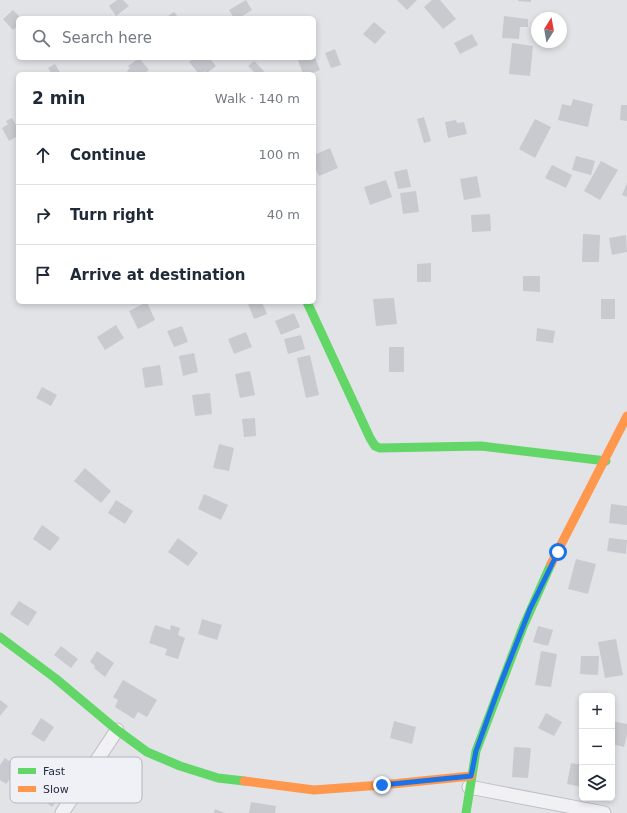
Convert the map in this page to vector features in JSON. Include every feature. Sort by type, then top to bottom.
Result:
[{"type":"street","points":[[308,304],[375,446],[380,448],[482,446],[545,452],[606,461]]},
{"type":"street","points":[[466,813],[476,751],[530,609],[606,461],[627,416]]},
{"type":"street","points":[[0,637],[55,678],[117,730],[147,752],[180,766],[218,778],[314,790],[470,781],[604,813]]},
{"type":"street","points":[[99,757],[117,730]]},
{"type":"street","points":[[62,813],[69,803]]},
{"type":"building","points":[[117,0],[123,0],[129,6],[116,16],[109,6]]},
{"type":"building","points":[[246,0],[252,10],[242,16],[233,16],[229,10]]},
{"type":"building","points":[[397,0],[417,0],[407,10]]},
{"type":"building","points":[[432,0],[440,0],[456,19],[443,29],[424,7]]},
{"type":"building","points":[[531,0],[531,2],[518,1]]},
{"type":"building","points":[[13,10],[19,16],[16,16],[16,27],[13,30],[3,19]]},
{"type":"building","points":[[174,12],[177,16],[168,16]]},
{"type":"building","points":[[504,16],[528,19],[528,27],[520,27],[519,39],[502,38]]},
{"type":"building","points":[[374,22],[386,32],[375,44],[363,34]]},
{"type":"building","points":[[472,34],[478,45],[460,54],[454,43]]},
{"type":"building","points":[[512,43],[531,46],[531,48],[533,48],[530,76],[509,74]]},
{"type":"building","points":[[335,49],[341,65],[331,68],[325,53]]},
{"type":"building","points":[[136,60],[141,60],[149,70],[146,72],[128,72],[130,68],[128,66]]},
{"type":"building","points":[[192,60],[211,60],[216,66],[208,72],[197,72],[189,62]]},
{"type":"building","points":[[298,60],[316,60],[320,70],[315,72],[302,72]]},
{"type":"building","points":[[254,61],[264,71],[254,72],[248,66]]},
{"type":"building","points":[[55,64],[60,72],[51,72],[48,68]]},
{"type":"building","points":[[573,99],[593,104],[588,127],[558,120],[562,104],[571,106]]},
{"type":"building","points":[[621,105],[627,105],[627,121],[620,120]]},
{"type":"building","points":[[424,117],[431,141],[424,143],[417,119]]},
{"type":"building","points":[[12,118],[16,125],[16,137],[9,141],[2,128],[8,124],[6,121]]},
{"type":"building","points":[[535,119],[551,127],[535,158],[519,149]]},
{"type":"building","points":[[456,120],[457,123],[464,122],[467,134],[448,138],[445,122]]},
{"type":"building","points":[[330,148],[338,168],[319,176],[316,170],[316,154]]},
{"type":"building","points":[[576,156],[595,161],[591,175],[572,170]]},
{"type":"building","points":[[601,161],[618,170],[600,200],[584,191]]},
{"type":"building","points":[[552,165],[572,175],[566,188],[545,178]]},
{"type":"building","points":[[407,169],[411,187],[398,189],[394,172]]},
{"type":"building","points":[[477,176],[481,197],[464,200],[460,179]]},
{"type":"building","points":[[386,180],[392,197],[370,205],[364,187]]},
{"type":"building","points":[[627,183],[627,197],[622,195]]},
{"type":"building","points":[[416,191],[419,212],[403,214],[400,193]]},
{"type":"building","points":[[490,214],[491,231],[472,232],[471,215]]},
{"type":"building","points":[[583,234],[600,235],[599,262],[582,262]]},
{"type":"building","points":[[626,235],[627,252],[612,255],[609,238]]},
{"type":"building","points":[[431,263],[431,282],[417,282],[417,264]]},
{"type":"building","points":[[523,276],[540,276],[540,292],[523,291]]},
{"type":"building","points":[[394,298],[397,324],[376,326],[373,299]]},
{"type":"building","points":[[601,299],[615,299],[615,319],[601,319]]},
{"type":"building","points":[[143,304],[148,304],[155,320],[138,329],[129,311]]},
{"type":"building","points":[[248,304],[263,304],[267,314],[254,319]]},
{"type":"building","points":[[294,313],[300,327],[281,335],[275,321]]},
{"type":"building","points":[[116,325],[124,338],[105,350],[97,337]]},
{"type":"building","points":[[182,326],[188,342],[174,347],[167,331]]},
{"type":"building","points":[[537,328],[555,331],[553,343],[536,341]]},
{"type":"building","points":[[246,332],[252,347],[234,354],[228,339]]},
{"type":"building","points":[[301,335],[305,349],[288,354],[284,339]]},
{"type":"building","points":[[389,347],[404,347],[404,372],[389,372]]},
{"type":"building","points":[[194,353],[198,372],[183,376],[179,356]]},
{"type":"building","points":[[310,355],[319,395],[306,398],[297,358]]},
{"type":"building","points":[[160,365],[163,385],[145,388],[142,368]]},
{"type":"building","points":[[250,371],[255,395],[240,398],[235,374]]},
{"type":"building","points":[[42,387],[57,395],[51,406],[36,398]]},
{"type":"building","points":[[210,393],[212,414],[195,416],[192,395]]},
{"type":"building","points":[[255,418],[256,436],[244,437],[242,419]]},
{"type":"building","points":[[219,444],[234,448],[229,471],[213,468]]},
{"type":"building","points":[[85,468],[111,491],[101,503],[74,481]]},
{"type":"building","points":[[204,494],[228,505],[221,520],[198,509]]},
{"type":"building","points":[[116,500],[133,511],[125,524],[108,513]]},
{"type":"building","points":[[611,504],[627,506],[627,525],[609,523]]},
{"type":"building","points":[[42,525],[60,538],[50,551],[33,539]]},
{"type":"building","points":[[178,538],[198,553],[188,566],[168,552]]},
{"type":"building","points":[[609,538],[627,540],[626,554],[607,551]]},
{"type":"building","points":[[576,559],[596,564],[588,594],[568,589]]},
{"type":"building","points":[[19,601],[37,612],[28,626],[10,614]]},
{"type":"building","points":[[202,619],[222,625],[217,640],[198,634]]},
{"type":"building","points":[[155,625],[170,630],[171,625],[180,628],[178,635],[185,638],[178,659],[165,655],[167,649],[149,643]]},
{"type":"building","points":[[538,626],[553,630],[548,646],[533,642]]},
{"type":"building","points":[[616,639],[623,675],[605,678],[598,642]]},
{"type":"building","points":[[61,646],[78,659],[71,668],[54,655]]},
{"type":"building","points":[[97,651],[114,663],[105,677],[94,668],[95,666],[90,662]]},
{"type":"building","points":[[541,651],[557,654],[551,687],[535,685]]},
{"type":"building","points":[[581,656],[599,656],[598,675],[580,674]]},
{"type":"building","points":[[123,680],[157,700],[147,717],[138,712],[134,719],[115,707],[118,700],[113,697]]},
{"type":"building","points":[[0,700],[8,706],[0,716]]},
{"type":"building","points":[[546,713],[562,722],[554,736],[538,728]]},
{"type":"building","points":[[41,718],[54,727],[44,742],[31,734]]},
{"type":"building","points":[[394,721],[416,727],[412,744],[390,738]]},
{"type":"building","points":[[615,722],[627,724],[627,735],[624,747],[615,745]]},
{"type":"building","points":[[514,747],[531,748],[528,778],[512,777]]},
{"type":"building","points":[[5,758],[10,762],[10,779],[6,784],[0,780],[0,765]]},
{"type":"building","points":[[571,763],[579,764],[579,786],[567,784]]},
{"type":"building","points":[[251,802],[276,806],[275,813],[249,813]]},
{"type":"building","points":[[47,803],[55,803],[52,807]]},
{"type":"building","points":[[215,809],[225,813],[214,813]]},
{"type":"traffic: fast","points":[[308,304],[375,446],[380,448],[481,446],[606,461]]},
{"type":"traffic: fast","points":[[466,813],[476,751],[523,627],[551,564]]},
{"type":"traffic: fast","points":[[0,637],[55,678],[117,730],[147,752],[180,766],[218,778],[244,781]]},
{"type":"traffic: slow","points":[[551,564],[627,416]]},
{"type":"traffic: slow","points":[[244,781],[314,790],[471,776]]},
{"type":"route","points":[[382,785],[471,776],[476,751],[498,690],[530,609],[558,552]]}]
